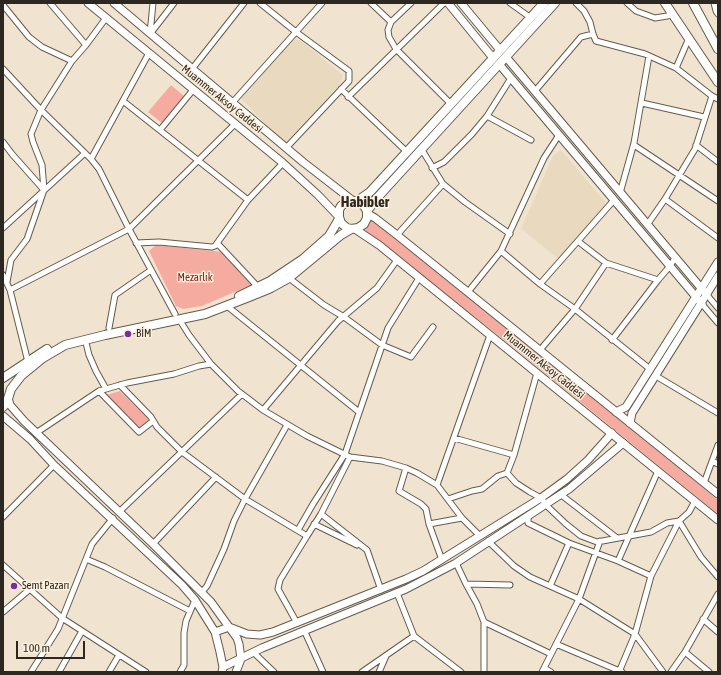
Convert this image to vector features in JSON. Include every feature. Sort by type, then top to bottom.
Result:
[{"type":"main road","points":[[3,378],[63,340],[109,328],[205,314],[271,288],[289,278],[342,235],[364,224],[368,213],[377,198],[499,64],[503,53],[544,3]]},
{"type":"main road","points":[[3,407],[7,402],[11,389],[21,376],[43,358],[65,345],[177,317],[229,300],[270,281],[303,259],[329,236],[339,218],[341,206],[348,201],[354,200],[370,192],[493,58],[503,53],[555,3]]},
{"type":"main road","points":[[665,3],[718,82]]},
{"type":"main road","points":[[693,3],[718,48]]},
{"type":"main road","points":[[354,200],[363,204],[368,213]]},
{"type":"main road","points":[[339,218],[344,226],[353,229]]},
{"type":"main road","points":[[3,388],[8,398]]},
{"type":"street","points":[[50,3],[86,45]]},
{"type":"street","name":"Muammer Aksoy Caddesi","points":[[88,3],[283,163],[318,195],[339,218]]},
{"type":"street","name":"Muammer Aksoy Caddesi","points":[[114,3],[286,148],[354,200]]},
{"type":"street","points":[[150,34],[152,3]]},
{"type":"street","points":[[150,34],[174,3]]},
{"type":"street","points":[[192,69],[244,3]]},
{"type":"street","points":[[260,3],[349,71],[349,81],[286,148]]},
{"type":"street","points":[[232,103],[322,3]]},
{"type":"street","points":[[371,3],[391,22]]},
{"type":"street","points":[[411,3],[391,22],[388,35],[396,49],[451,104]]},
{"type":"street","points":[[348,97],[444,3]]},
{"type":"street","points":[[448,3],[493,58]]},
{"type":"street","points":[[461,3],[718,308]]},
{"type":"street","points":[[510,3],[531,18]]},
{"type":"street","points":[[576,3],[584,11],[590,22],[597,42],[649,56],[676,68],[718,99]]},
{"type":"street","points":[[628,3],[636,10],[655,18],[673,15]]},
{"type":"street","points":[[714,3],[718,14]]},
{"type":"street","points":[[3,5],[28,36],[42,46],[72,61]]},
{"type":"street","points":[[7,282],[11,260],[27,239],[44,190],[42,165],[31,134],[41,110],[72,61],[106,18]]},
{"type":"street","points":[[535,91],[581,37],[593,34]]},
{"type":"street","points":[[676,68],[689,38]]},
{"type":"street","points":[[92,159],[149,53]]},
{"type":"street","points":[[540,284],[579,242],[620,193],[634,145],[649,56]]},
{"type":"street","points":[[499,64],[718,323]]},
{"type":"street","points":[[3,69],[41,110],[92,159],[99,169],[136,243],[177,317],[211,364],[242,394],[286,425],[350,457],[382,461],[406,468],[437,485],[462,518],[514,566],[530,577],[579,599],[635,634],[663,672]]},
{"type":"street","points":[[432,168],[444,162],[472,134],[487,116],[511,78]]},
{"type":"street","points":[[341,89],[407,152]]},
{"type":"street","points":[[160,130],[193,90]]},
{"type":"street","points":[[647,224],[665,199],[696,145],[712,96]]},
{"type":"street","points":[[122,101],[248,200]]},
{"type":"street","points":[[642,103],[704,117]]},
{"type":"street","points":[[487,116],[531,140]]},
{"type":"street","points":[[10,290],[129,229],[235,124]]},
{"type":"street","points":[[468,292],[501,251],[544,158],[559,135]]},
{"type":"street","points":[[3,142],[44,190]]},
{"type":"street","points":[[634,145],[718,201]]},
{"type":"street","points":[[696,145],[718,162]]},
{"type":"street","points":[[422,150],[443,184],[465,202],[510,234]]},
{"type":"street","points":[[3,228],[85,153]]},
{"type":"street","points":[[136,243],[159,242],[212,246],[217,243],[248,200],[283,163]]},
{"type":"street","points":[[397,235],[443,184]]},
{"type":"street","points":[[665,199],[718,238]]},
{"type":"street","name":"Muammer Aksoy Caddesi","points":[[368,213],[718,494]]},
{"type":"street","name":"Muammer Aksoy Caddesi","points":[[353,229],[378,245],[397,260],[718,520]]},
{"type":"street","points":[[579,242],[606,263],[658,280]]},
{"type":"street","points":[[217,243],[258,287]]},
{"type":"street","points":[[501,251],[540,284],[650,369]]},
{"type":"street","points":[[612,340],[675,258]]},
{"type":"street","points":[[263,410],[344,316],[377,288],[397,260]]},
{"type":"street","points":[[616,412],[622,410],[626,406],[718,262]]},
{"type":"street","points":[[540,350],[574,309],[606,263]]},
{"type":"street","points":[[109,328],[115,295],[151,270]]},
{"type":"street","points":[[3,275],[10,290],[28,362]]},
{"type":"street","points":[[630,423],[632,413],[702,304],[718,276]]},
{"type":"street","points":[[289,278],[324,305],[344,316],[382,345],[411,357],[433,327]]},
{"type":"street","points":[[298,530],[345,454],[388,328],[419,278]]},
{"type":"street","points":[[227,306],[359,412]]},
{"type":"street","points":[[437,485],[490,335]]},
{"type":"street","points":[[85,339],[89,355],[106,389]]},
{"type":"street","points":[[36,433],[99,391],[211,364]]},
{"type":"street","points":[[507,473],[514,455],[537,373]]},
{"type":"street","points":[[656,376],[718,413]]},
{"type":"street","points":[[120,385],[157,427],[182,452],[245,498],[307,536]]},
{"type":"street","points":[[99,391],[139,432],[153,421]]},
{"type":"street","points":[[31,672],[58,629],[92,544],[119,512],[242,394]]},
{"type":"street","points":[[8,398],[15,411],[36,433],[202,592],[237,638],[241,658],[236,672]]},
{"type":"street","points":[[3,416],[30,439],[54,465],[169,571],[195,600],[215,632],[222,669],[253,652],[397,592],[456,563],[560,494],[623,443]]},
{"type":"street","points":[[202,592],[207,586],[224,549],[234,521],[245,498],[286,425]]},
{"type":"street","points":[[215,632],[229,627],[247,634],[260,635],[273,632],[406,579],[442,560],[541,498],[588,460],[612,433]]},
{"type":"street","points":[[454,438],[514,455]]},
{"type":"street","points":[[704,483],[718,445]]},
{"type":"street","points":[[3,517],[62,457]]},
{"type":"street","points":[[297,623],[278,590],[280,580],[321,514],[350,457]]},
{"type":"street","points":[[712,461],[718,464]]},
{"type":"street","points":[[406,468],[398,491],[421,504],[426,509],[429,524],[442,560]]},
{"type":"street","points":[[618,561],[658,471]]},
{"type":"street","points":[[507,473],[516,482],[541,498],[566,524],[581,536],[597,542],[651,532],[667,523],[679,521]]},
{"type":"street","points":[[448,499],[482,489],[498,476],[507,473]]},
{"type":"street","points":[[153,544],[216,477]]},
{"type":"street","points":[[560,494],[617,538]]},
{"type":"street","points":[[556,644],[620,672],[635,634],[651,576],[679,521],[689,512],[695,501]]},
{"type":"street","points":[[3,509],[8,513]]},
{"type":"street","points":[[321,514],[367,550],[381,590]]},
{"type":"street","points":[[528,515],[528,523],[569,543],[618,561],[651,576]]},
{"type":"street","points":[[429,524],[462,518]]},
{"type":"street","points":[[679,521],[700,557],[718,577]]},
{"type":"street","points":[[314,524],[367,550]]},
{"type":"street","points":[[551,672],[543,670],[579,599],[600,541]]},
{"type":"street","points":[[550,586],[569,543]]},
{"type":"street","points":[[86,559],[106,567],[190,611]]},
{"type":"street","points":[[456,563],[477,604],[484,622],[484,672]]},
{"type":"street","points":[[3,565],[62,618],[146,672]]},
{"type":"street","points":[[466,584],[510,585]]},
{"type":"street","points":[[3,612],[30,589]]},
{"type":"street","points":[[397,592],[414,636],[461,672]]},
{"type":"street","points":[[671,672],[685,652],[718,594]]},
{"type":"street","points":[[180,672],[184,665],[184,633],[186,621],[195,600]]},
{"type":"street","points":[[704,619],[718,632]]},
{"type":"street","points":[[484,622],[551,654]]},
{"type":"street","points":[[304,630],[323,672]]},
{"type":"street","points":[[59,672],[82,631]]},
{"type":"street","points":[[362,672],[414,636]]},
{"type":"street","points":[[253,652],[274,672]]},
{"type":"street","points":[[685,652],[710,672]]},
{"type":"street","points":[[109,672],[119,655]]},
{"type":"street","points":[[369,667],[378,672],[386,655]]},
{"type":"shaded area","points":[[294,39],[300,40],[343,75],[340,84],[286,142],[269,128],[241,98]]},
{"type":"shaded area","points":[[561,150],[606,203],[559,259],[521,229],[553,156]]},
{"type":"green space","points":[[171,85],[184,96],[162,123],[148,112]]},
{"type":"green space","points":[[372,220],[557,368],[718,500],[718,514],[507,342],[365,231]]},
{"type":"green space","name":"Mezarlık","points":[[156,245],[223,252],[253,284],[202,306],[183,309],[176,306],[149,251]]},
{"type":"green space","points":[[120,391],[149,420],[138,430],[106,395]]},
{"type":"place","name":"BİM","points":[[128,334]]},
{"type":"place","name":"Semt Pazarı","points":[[14,586]]},
{"type":"district","name":"Habibler","points":[[365,202]]}]
